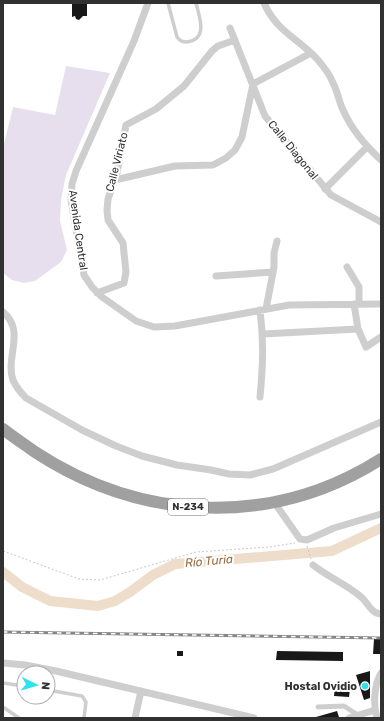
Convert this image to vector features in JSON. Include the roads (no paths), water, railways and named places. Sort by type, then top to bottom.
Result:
[{"type":"highway","name":"N-234","points":[[3,429],[47,459],[73,474],[102,487],[135,498],[196,508],[221,508],[274,502],[308,494],[344,480],[381,459]]},
{"type":"street","name":"Avenida Central","points":[[148,3],[134,41],[76,171],[72,184],[71,200],[84,275],[92,287],[102,297],[136,320],[154,327],[175,326],[289,305],[381,304]]},
{"type":"street","points":[[264,3],[277,24],[311,53],[320,63],[330,78],[344,113],[367,147],[381,160]]},
{"type":"street","name":"Calle Diagonal","points":[[230,28],[265,116],[331,195],[381,222]]},
{"type":"street","name":"Calle Viriato","points":[[97,293],[124,283],[126,272],[123,243],[108,220],[107,210],[108,199],[115,180],[126,125],[156,109],[184,86],[212,51],[218,46],[235,40]]},
{"type":"street","points":[[115,180],[175,166],[213,165],[226,158],[235,150],[242,137],[253,84],[311,53]]},
{"type":"street","points":[[325,189],[367,147]]},
{"type":"street","points":[[260,397],[264,363],[263,309],[273,272],[274,253],[277,241]]},
{"type":"street","points":[[347,267],[359,287],[356,304],[358,328],[366,347],[381,337]]},
{"type":"street","points":[[216,276],[273,272]]},
{"type":"street","points":[[3,312],[12,322],[15,333],[11,367],[13,380],[26,398],[82,430],[142,456],[177,465],[229,474],[250,475],[273,469],[381,422]]},
{"type":"street","points":[[263,334],[358,328]]},
{"type":"street","points":[[274,502],[300,539],[307,540],[334,528],[381,514]]},
{"type":"street","points":[[312,561],[362,597],[368,607],[376,614],[381,614]]},
{"type":"street","points":[[3,663],[38,667],[254,718]]},
{"type":"street","points":[[377,718],[375,710],[377,684],[381,673]]},
{"type":"street","points":[[135,718],[142,691]]},
{"type":"street","points":[[318,707],[344,706],[358,715]]},
{"type":"street","points":[[349,718],[375,710]]},
{"type":"lane","points":[[168,3],[177,37],[179,40],[184,42],[192,41],[200,35],[202,30],[196,3]]},
{"type":"lane","points":[[3,683],[16,685]]},
{"type":"lane","points":[[56,691],[82,696],[86,702],[84,718]]},
{"type":"lane","points":[[3,707],[19,718]]},
{"type":"waterway","name":"Río Turia","points":[[3,572],[22,587],[50,601],[98,606],[115,601],[153,575],[175,564],[332,551],[381,528]]},
{"type":"railway","points":[[3,632],[381,638]]},
{"type":"place","name":"Hostal Ovidio","points":[[365,686]]}]
